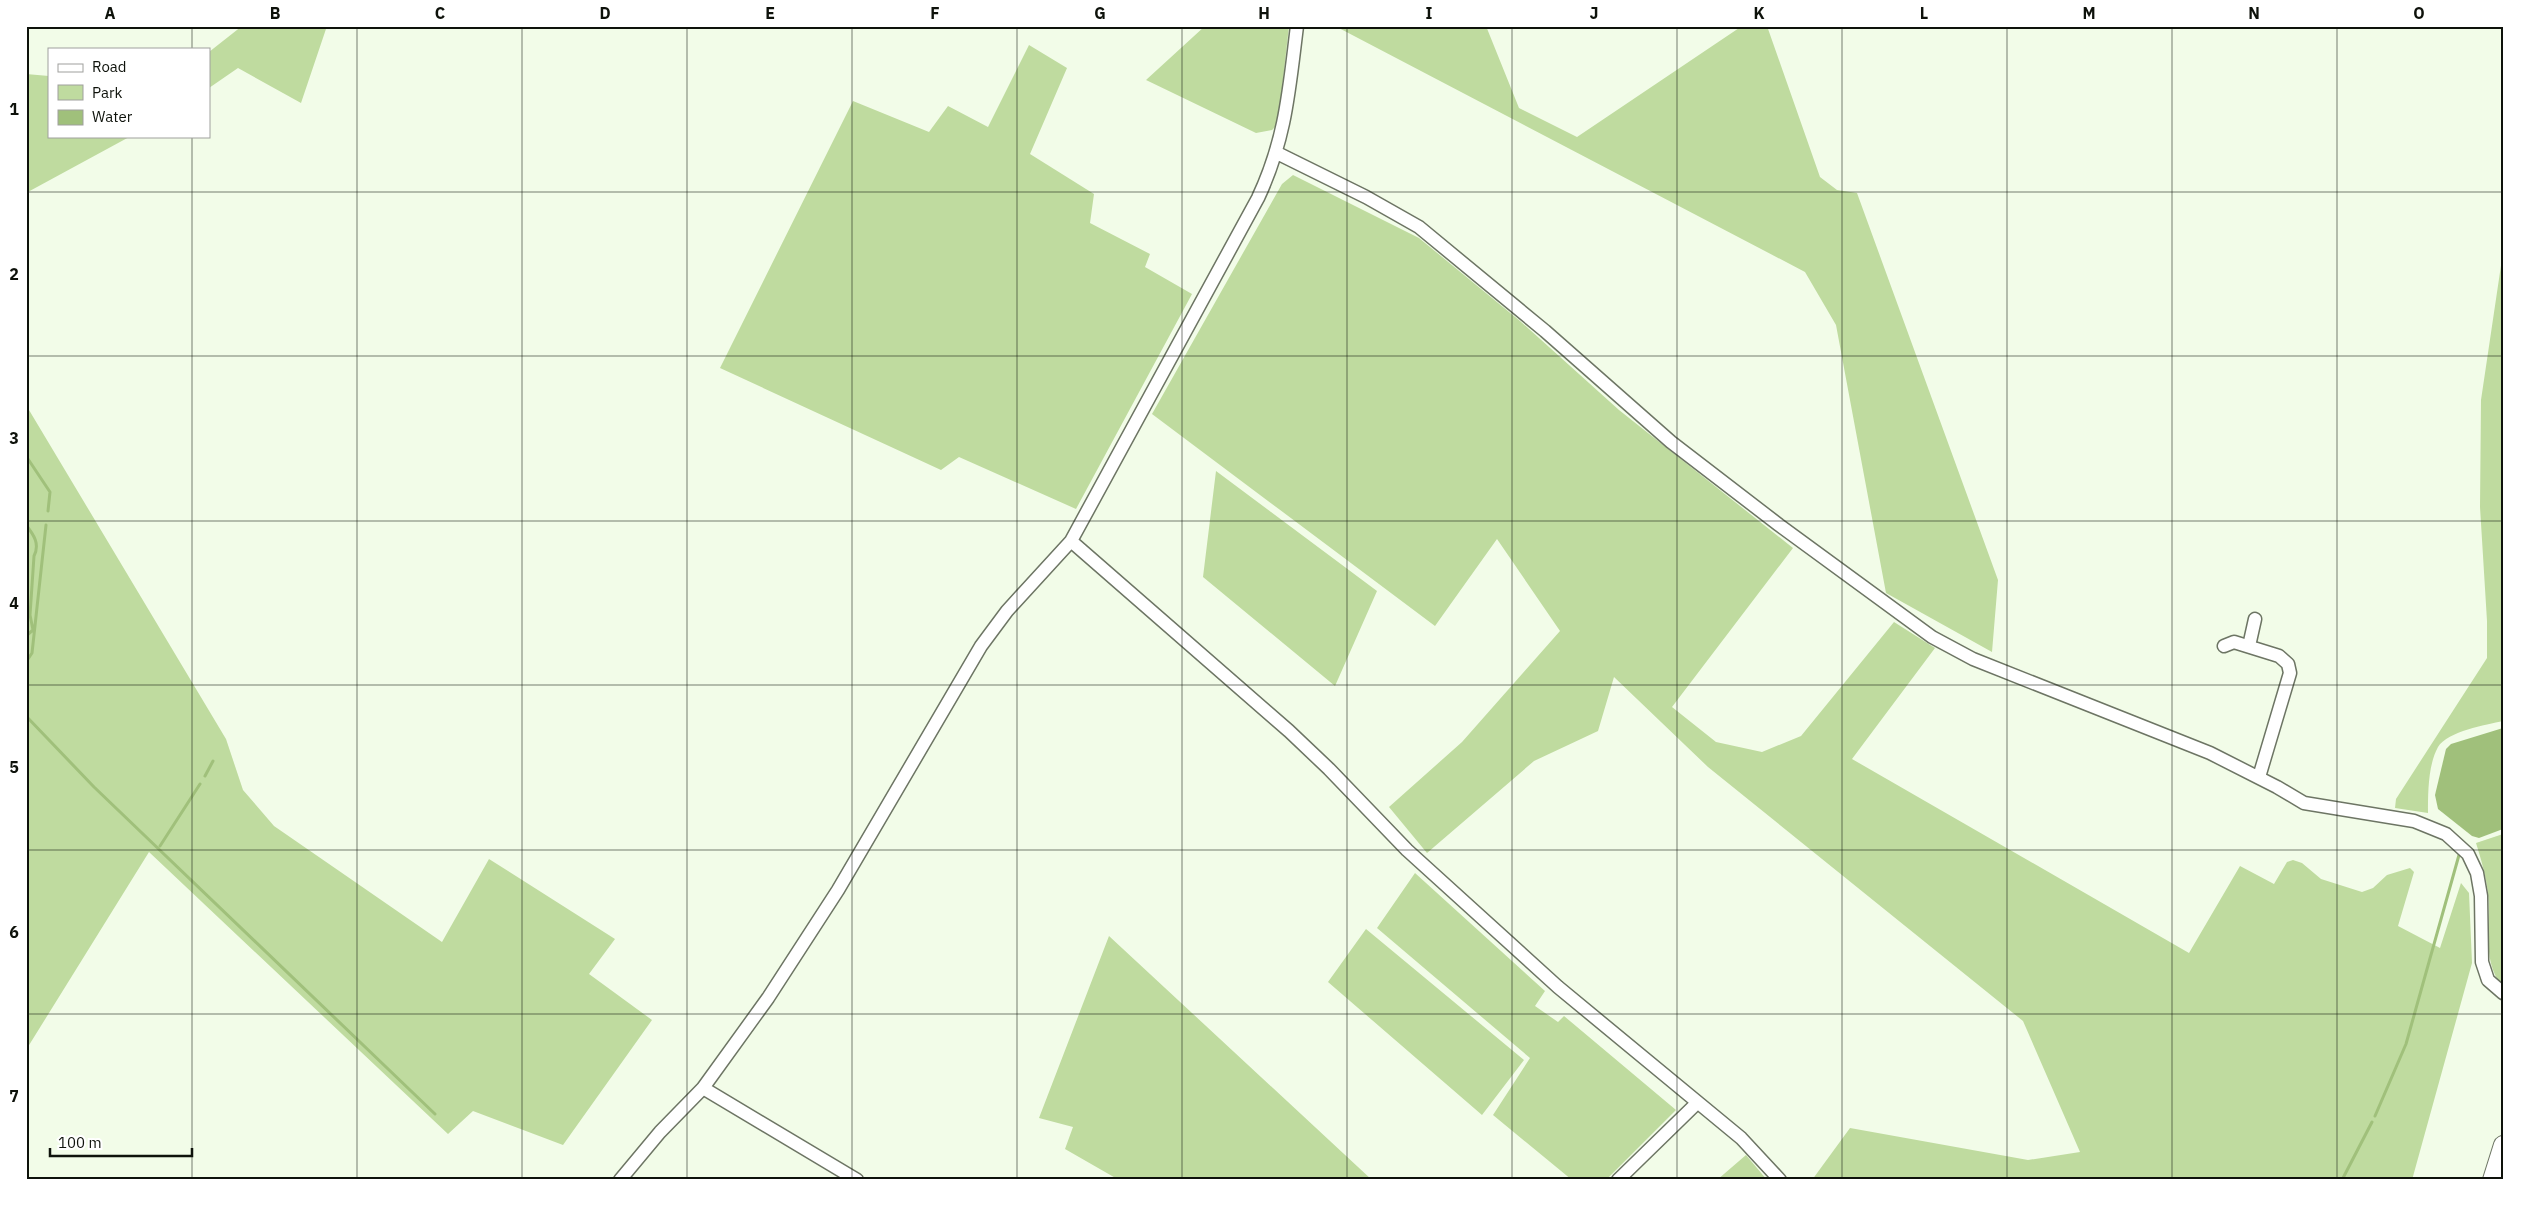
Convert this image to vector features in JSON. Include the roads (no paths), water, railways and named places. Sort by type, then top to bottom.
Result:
[{"type":"highway","points":[[2492,1180],[2503,1145]]},
{"type":"street","points":[[620,1180],[660,1132],[703,1088],[768,998],[808,939],[981,646],[1007,611],[1071,541],[1258,198],[1277,153],[1286,119],[1296,26]]},
{"type":"street","points":[[1277,153],[1366,197],[1420,228],[1545,331],[1671,442],[1779,525],[1932,637],[1973,659],[2210,753],[2259,777],[2304,803],[2414,820],[2435,828],[2456,841],[2468,854],[2479,884],[2484,971],[2495,988],[2503,993]]},
{"type":"street","points":[[1071,541],[1296,738],[1407,850],[1558,987],[1741,1138],[1780,1180]]},
{"type":"street","points":[[2249,646],[2255,619]]},
{"type":"street","points":[[2224,646],[2234,642],[2249,646],[2285,659],[2288,664],[2290,673],[2259,777]]},
{"type":"street","points":[[703,1088],[858,1180]]},
{"type":"street","points":[[1618,1180],[1697,1103]]},
{"type":"water","points":[[2503,728],[2503,829],[2479,838],[2472,836],[2438,809],[2435,795],[2446,749],[2451,744]]},
{"type":"waterway","points":[[26,456],[50,492],[48,511]]},
{"type":"waterway","points":[[26,525],[34,536],[36,544],[30,615],[33,630],[26,636]]},
{"type":"waterway","points":[[26,662],[32,653],[46,525]]},
{"type":"waterway","points":[[26,716],[94,787],[435,1114]]},
{"type":"waterway","points":[[205,776],[213,761]]},
{"type":"waterway","points":[[160,846],[200,784]]},
{"type":"waterway","points":[[2375,1116],[2406,1044],[2459,855]]},
{"type":"waterway","points":[[2342,1180],[2372,1122]]}]
